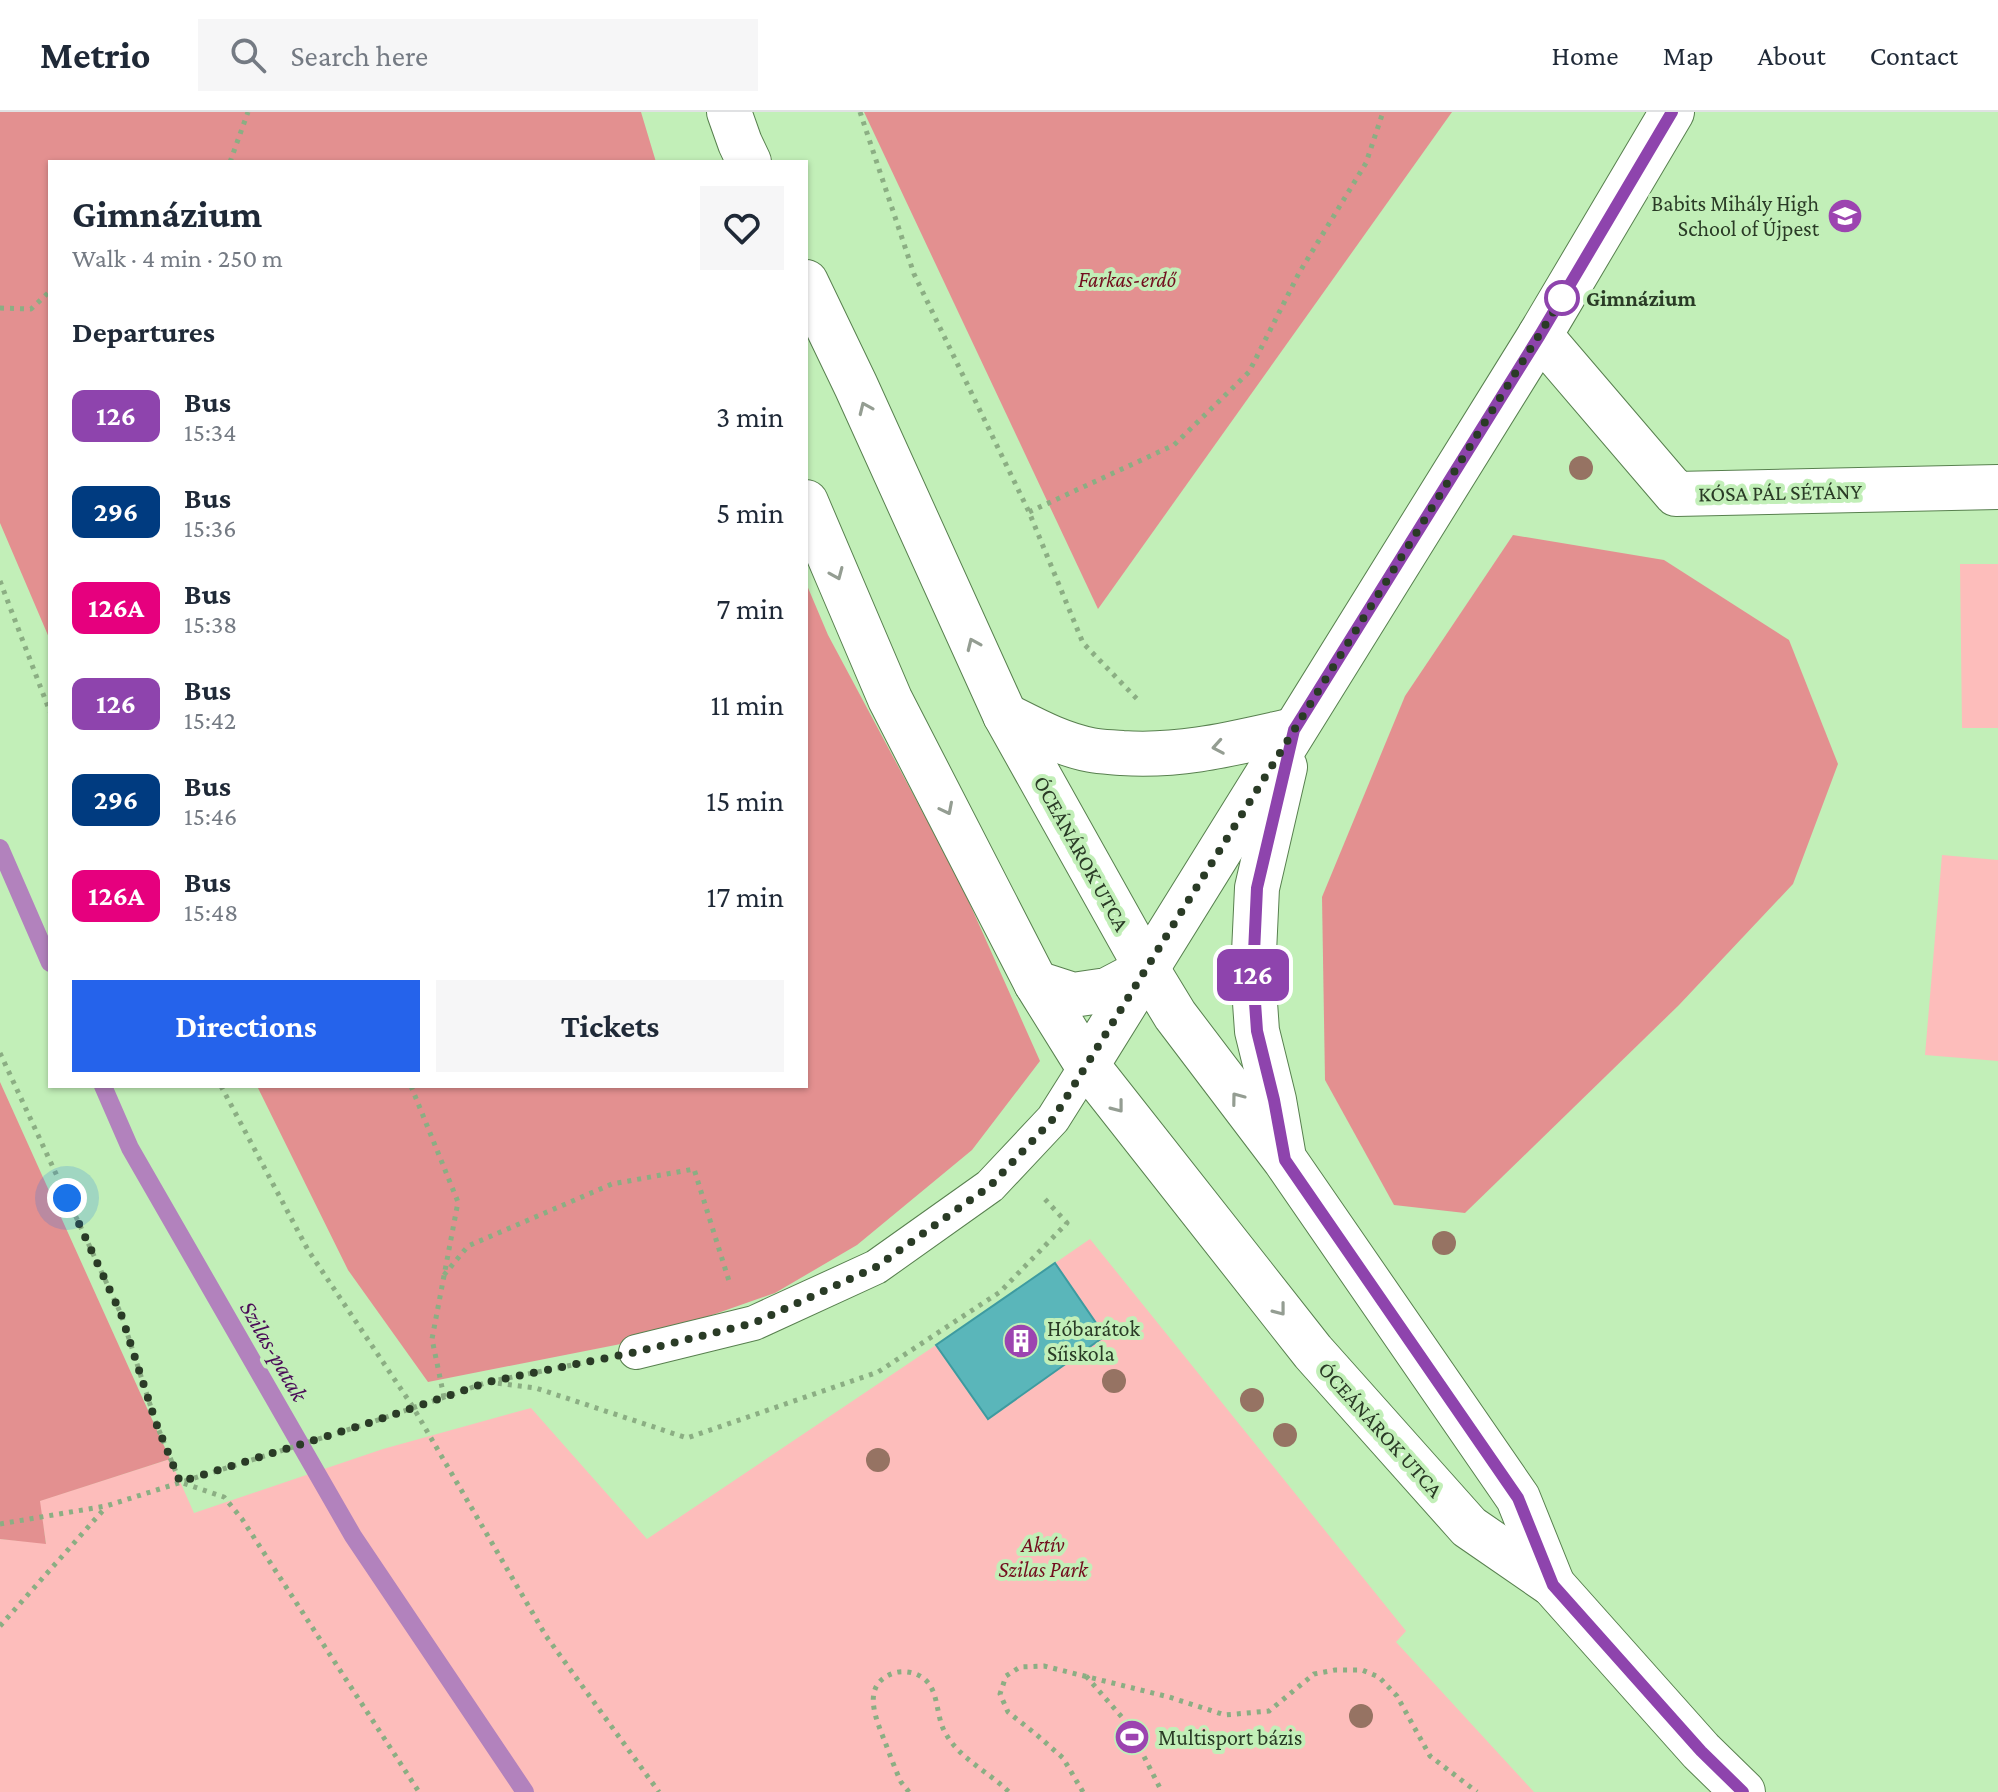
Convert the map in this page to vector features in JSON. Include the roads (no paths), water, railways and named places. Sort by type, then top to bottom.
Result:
[{"type":"street","points":[[1087,1065],[1540,335],[1672,112]]},
{"type":"street","name":"ÓCEÁNÁROK UTCA","points":[[808,286],[1005,715],[1147,969],[1175,1015],[1285,1160],[1518,1498],[1553,1585]]},
{"type":"street","name":"KÓSA PÁL SÉTÁNY","points":[[1540,335],[1676,494],[1998,487]]},
{"type":"street","name":"ÓCEÁNÁROK UTCA","points":[[808,507],[890,699],[1036,983],[1087,1065],[1313,1352],[1469,1527],[1553,1585],[1701,1751],[1743,1792]]},
{"type":"street","points":[[1005,715],[1049,737],[1092,750],[1146,754],[1221,747],[1294,730]]},
{"type":"street","points":[[1285,1160],[1257,1031],[1253,974],[1257,888],[1294,730]]},
{"type":"street","points":[[1036,983],[1073,995],[1107,990],[1147,969]]},
{"type":"lane","points":[[636,1352],[754,1323],[876,1267],[990,1186],[1053,1119],[1087,1065]]},
{"type":"waterway","name":"Szilas-patak","points":[[0,848],[48,958]]},
{"type":"waterway","name":"Szilas-patak","points":[[104,1088],[130,1148],[353,1536],[525,1792]]},
{"type":"place","name":"Babits Mihály High School of Újpest","points":[[1845,216]]},
{"type":"place","name":"Gimnázium","points":[[1562,298]]},
{"type":"place","name":"Hóbarátok Síiskola","points":[[1021,1341]]},
{"type":"place","name":"Multisport bázis","points":[[1132,1737]]},
{"type":"park label","name":"Farkas-erdő","points":[[1127,279]]},
{"type":"park label","name":"Aktív Szilas Park","points":[[1043,1556]]}]
